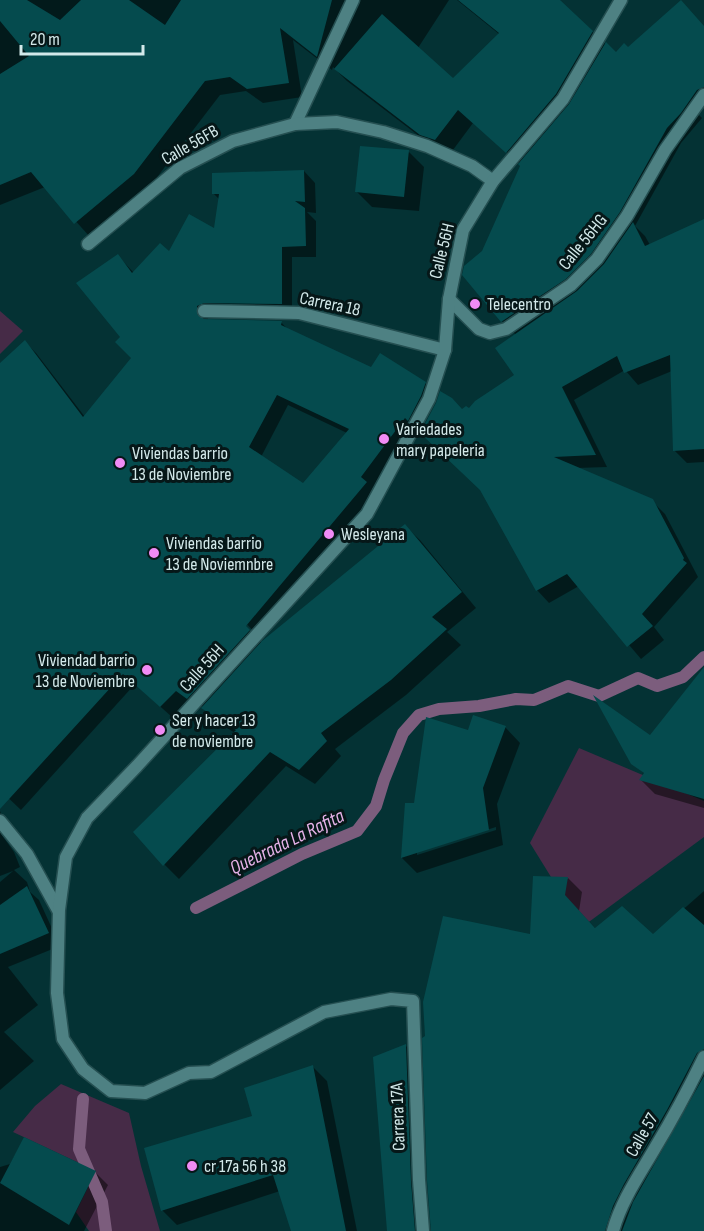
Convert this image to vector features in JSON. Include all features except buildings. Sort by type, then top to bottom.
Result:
[{"type":"street","points":[[295,124],[353,0]]},
{"type":"street","name":"Calle 56H","points":[[413,1001],[391,999],[324,1012],[212,1072],[189,1073],[145,1093],[111,1090],[83,1069],[63,1039],[57,993],[58,910],[66,857],[87,818],[367,514],[429,399],[445,350],[449,298],[463,230],[493,181],[563,99],[621,0]]},
{"type":"street","name":"Calle 56HG","points":[[449,298],[479,329],[490,333],[506,329],[571,285],[603,250],[627,216],[665,150],[704,95]]},
{"type":"street","name":"Calle 56FB","points":[[88,244],[180,168],[233,141],[295,124],[337,122],[383,132],[427,146],[463,162],[493,181]]},
{"type":"street","name":"Carrera 18","points":[[204,311],[299,314],[445,350]]},
{"type":"street","points":[[0,821],[27,854],[58,910]]},
{"type":"street","name":"Carrera 17A","points":[[413,1001],[423,1231]]},
{"type":"street","name":"Calle 57","points":[[613,1231],[629,1192],[681,1105],[704,1057]]},
{"type":"shaded area","points":[[0,311],[23,331],[0,354]]},
{"type":"shaded area","points":[[579,748],[704,801],[704,837],[582,927],[530,843]]},
{"type":"shaded area","points":[[61,1084],[129,1113],[141,1166],[160,1231],[89,1231],[76,1212],[96,1171],[13,1132],[35,1106]]},
{"type":"waterway","name":"Quebrada La Rafita","points":[[196,908],[302,854],[357,831],[376,806],[403,733],[419,715],[439,709],[479,706],[516,699],[534,700],[568,686],[599,696],[638,678],[657,686],[683,677],[704,657]]},
{"type":"waterway","name":"Quebrada La Rafita","points":[[83,1099],[79,1149],[102,1202],[106,1231]]},
{"type":"place","name":"Telecentro","points":[[475,304]]},
{"type":"place","name":"Variedades mary papeleria","points":[[384,439]]},
{"type":"place","name":"Viviendas barrio 13 de Noviembre","points":[[120,463]]},
{"type":"place","name":"Wesleyana","points":[[329,534]]},
{"type":"place","name":"Viviendas barrio 13 de Noviemnbre","points":[[154,553]]},
{"type":"place","name":"Viviendad barrio 13 de Noviembre","points":[[147,670]]},
{"type":"place","name":"Ser y hacer 13 de noviembre","points":[[160,730]]},
{"type":"place","name":"cr 17a 56 h 38","points":[[192,1166]]}]
